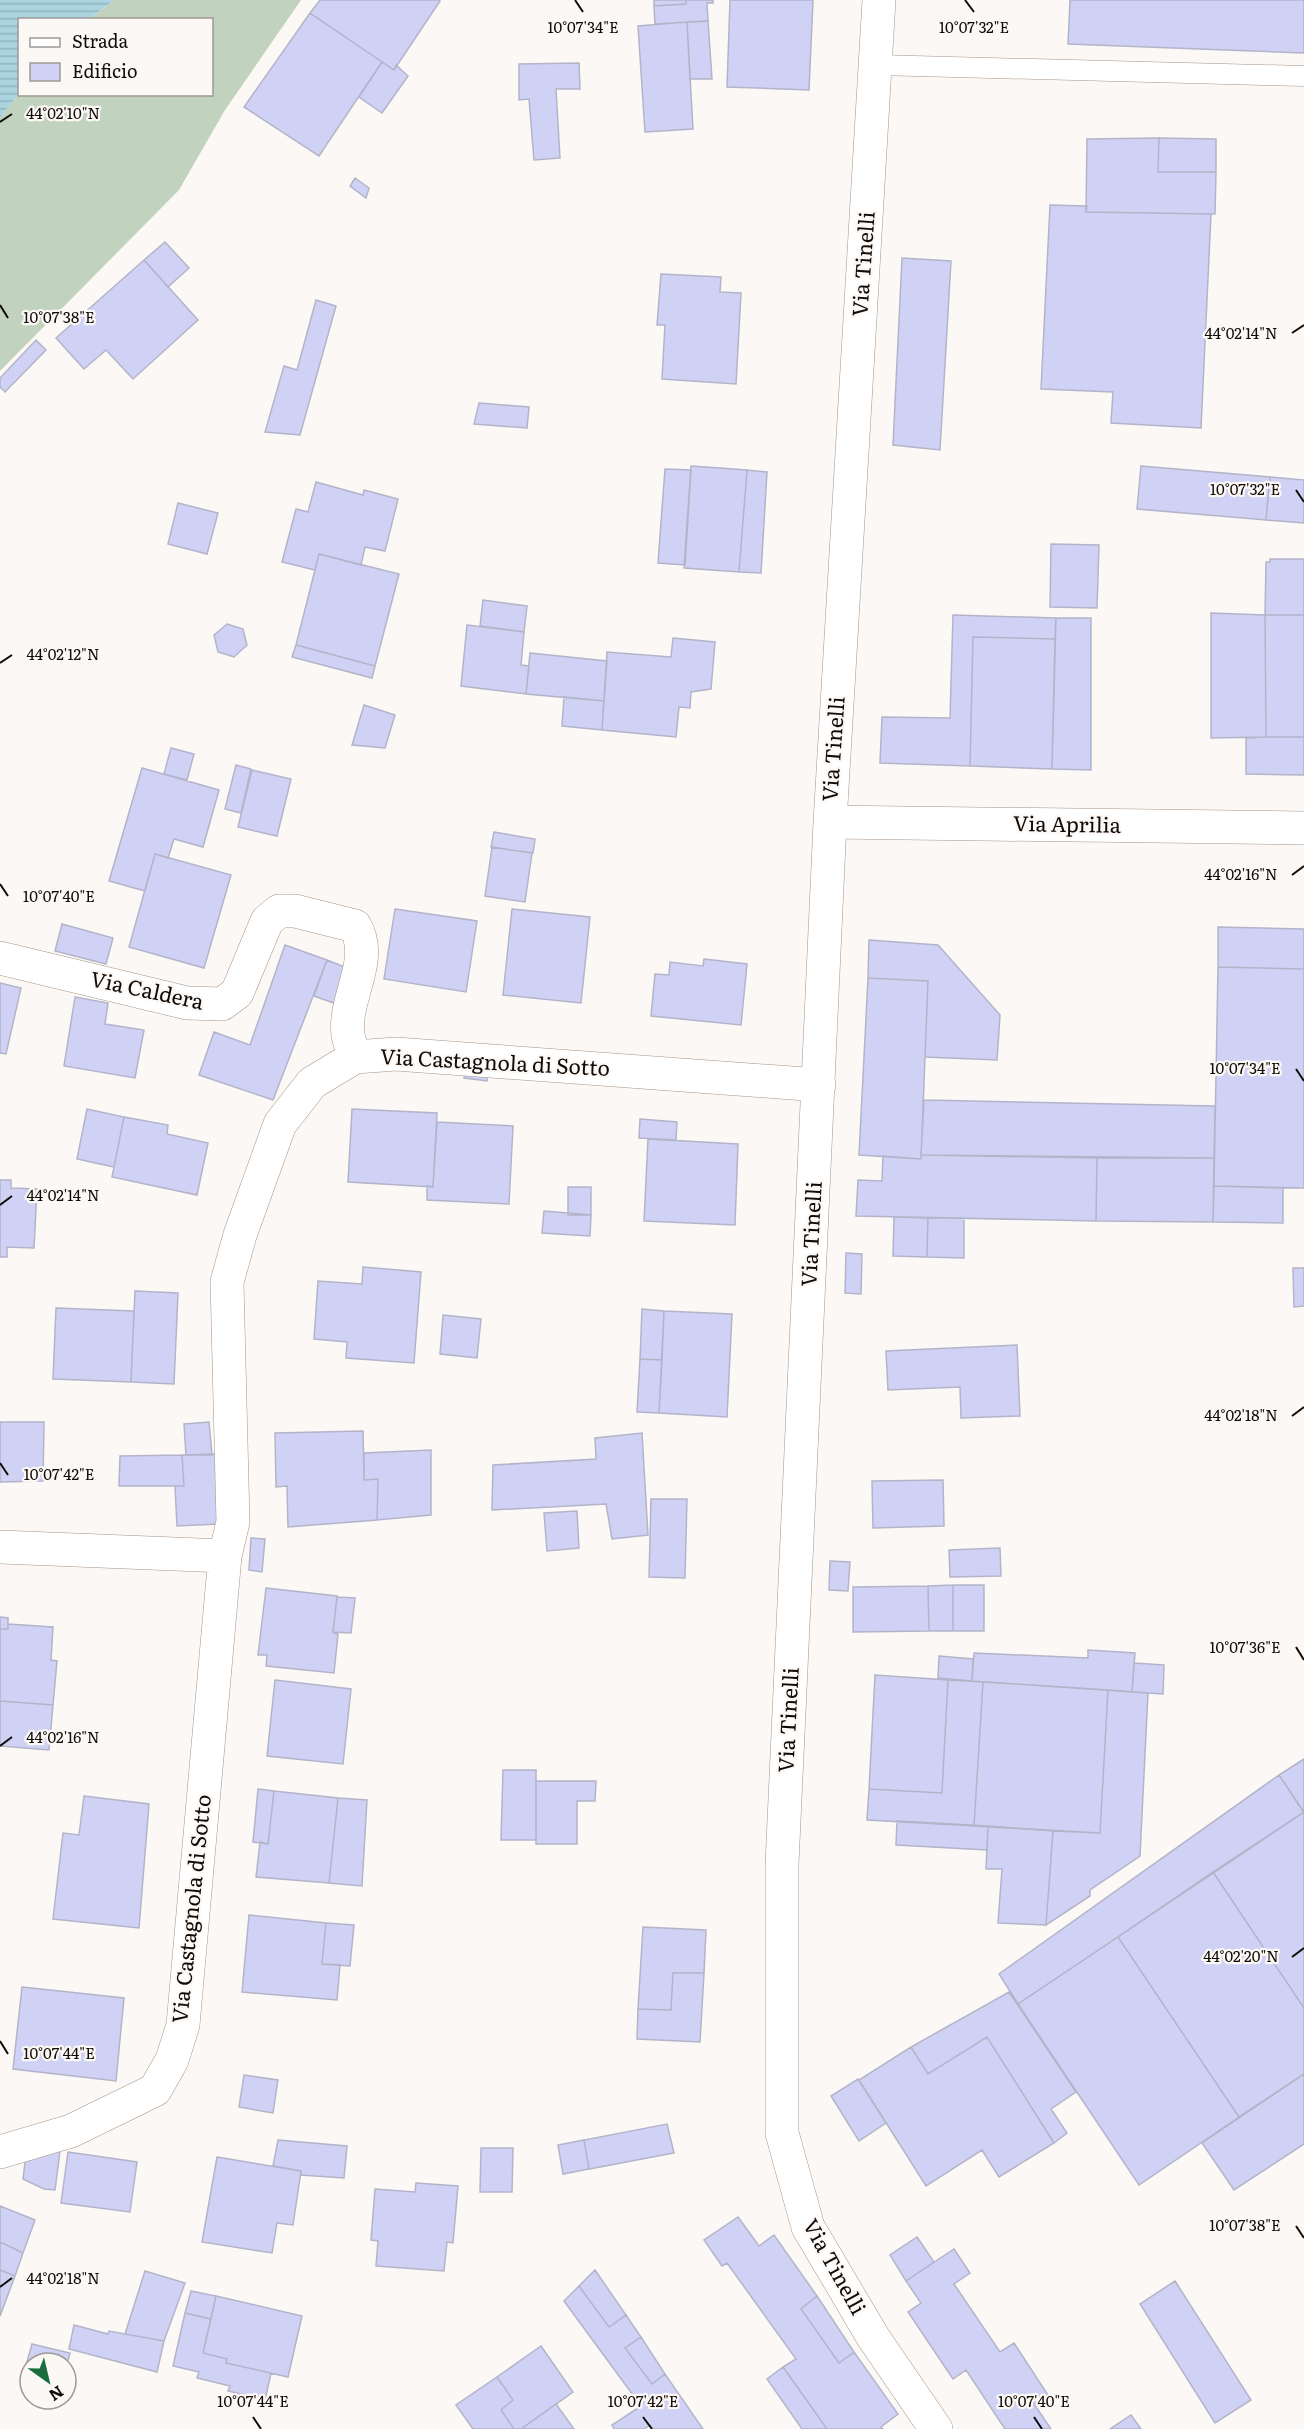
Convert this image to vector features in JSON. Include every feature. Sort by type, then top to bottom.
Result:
[{"type":"street","name":"Via Tinelli","points":[[879,0],[830,822],[782,1864],[782,2133],[808,2227],[873,2337],[936,2429]]},
{"type":"street","name":"Via Aprilia","points":[[830,822],[1304,828]]},
{"type":"street","name":"Via Caldera","points":[[0,958],[187,1003],[222,1004],[237,993],[267,921],[279,911],[295,911],[355,926],[361,936],[363,952],[349,1016],[348,1035],[355,1057]]},
{"type":"street","name":"Via Castagnola di Sotto","points":[[0,2152],[71,2131],[155,2090],[172,2060],[183,2025],[225,1556],[233,1522],[227,1282],[240,1236],[280,1124],[312,1083],[355,1057],[396,1054],[819,1085]]},
{"type":"street","points":[[0,1547],[225,1556]]},
{"type":"lane","points":[[876,65],[1304,76]]},
{"type":"green space","points":[[114,0],[301,0],[225,110],[179,190],[0,371],[0,118],[18,94],[213,96],[213,18],[90,18]]},
{"type":"water","points":[[0,0],[114,0],[90,18],[18,18],[18,94],[0,118]]},
{"type":"building","points":[[320,0],[440,1],[394,70],[310,13]]},
{"type":"building","points":[[654,0],[686,0],[686,4],[654,6]]},
{"type":"building","points":[[686,0],[713,0],[713,3],[707,3],[708,21],[655,24],[654,6],[686,4]]},
{"type":"building","points":[[730,0],[813,0],[809,90],[727,87]]},
{"type":"building","points":[[1070,0],[1304,0],[1304,53],[1068,44]]},
{"type":"building","points":[[310,13],[382,62],[319,156],[244,107]]},
{"type":"building","points":[[708,21],[712,79],[690,79],[687,22]]},
{"type":"building","points":[[687,22],[693,129],[645,132],[638,26]]},
{"type":"building","points":[[382,62],[394,70],[396,65],[408,76],[382,113],[359,97]]},
{"type":"building","points":[[579,63],[580,89],[556,89],[560,158],[534,160],[529,99],[519,100],[519,64]]},
{"type":"building","points":[[1159,138],[1158,172],[1216,172],[1215,214],[1086,212],[1087,139]]},
{"type":"building","points":[[1159,138],[1216,139],[1216,172],[1158,172]]},
{"type":"building","points":[[355,178],[369,188],[366,198],[350,186]]},
{"type":"building","points":[[1050,205],[1087,206],[1086,212],[1211,214],[1201,428],[1111,423],[1113,392],[1041,389]]},
{"type":"building","points":[[165,242],[189,268],[168,287],[144,260]]},
{"type":"building","points":[[902,258],[951,261],[940,450],[893,445]]},
{"type":"building","points":[[144,260],[198,320],[133,379],[106,350],[84,369],[56,338]]},
{"type":"building","points":[[661,274],[721,277],[720,292],[741,293],[736,384],[662,379],[665,325],[657,325]]},
{"type":"building","points":[[316,300],[336,306],[300,435],[265,432],[284,366],[297,370]]},
{"type":"building","points":[[36,340],[46,350],[5,392],[0,387],[0,378]]},
{"type":"building","points":[[479,403],[529,407],[527,428],[474,424]]},
{"type":"building","points":[[691,466],[747,470],[739,572],[684,568]]},
{"type":"building","points":[[1141,466],[1270,477],[1266,520],[1137,509]]},
{"type":"building","points":[[665,469],[691,470],[685,565],[658,563]]},
{"type":"building","points":[[747,470],[767,472],[761,573],[739,572]]},
{"type":"building","points":[[1270,477],[1304,480],[1304,523],[1266,520]]},
{"type":"building","points":[[316,482],[363,495],[364,490],[398,499],[385,551],[365,547],[361,565],[319,554],[315,570],[282,562],[296,509],[308,512]]},
{"type":"building","points":[[178,503],[218,513],[207,554],[168,544]]},
{"type":"building","points":[[1051,544],[1099,545],[1097,608],[1050,607]]},
{"type":"building","points":[[319,554],[399,574],[375,666],[296,645]]},
{"type":"building","points":[[1270,559],[1304,559],[1304,615],[1265,615],[1266,562],[1270,562]]},
{"type":"building","points":[[483,600],[527,606],[524,632],[480,626]]},
{"type":"building","points":[[1211,613],[1265,615],[1266,737],[1211,738]]},
{"type":"building","points":[[953,615],[1056,618],[1055,639],[973,637],[970,766],[880,763],[882,717],[950,718]]},
{"type":"building","points":[[1265,615],[1304,615],[1304,737],[1266,737]]},
{"type":"building","points":[[1056,618],[1091,618],[1091,770],[1052,769]]},
{"type":"building","points":[[227,624],[243,629],[247,645],[234,657],[218,652],[214,635]]},
{"type":"building","points":[[467,625],[524,632],[521,665],[529,666],[526,694],[461,686]]},
{"type":"building","points":[[973,637],[1055,639],[1052,769],[970,766]]},
{"type":"building","points":[[673,638],[715,642],[711,689],[691,692],[690,708],[679,707],[676,737],[602,730],[607,652],[671,657]]},
{"type":"building","points":[[296,645],[375,666],[372,678],[292,657]]},
{"type":"building","points":[[530,653],[607,661],[604,701],[526,694]]},
{"type":"building","points":[[564,697],[604,701],[602,730],[562,726]]},
{"type":"building","points":[[364,705],[395,715],[385,748],[352,745]]},
{"type":"building","points":[[1304,737],[1304,775],[1246,774],[1246,738]]},
{"type":"building","points":[[171,748],[194,754],[187,780],[164,774]]},
{"type":"building","points":[[236,765],[251,769],[241,813],[225,809]]},
{"type":"building","points":[[142,768],[219,790],[203,847],[174,839],[168,858],[155,854],[145,891],[109,881]]},
{"type":"building","points":[[252,770],[291,779],[277,836],[238,827]]},
{"type":"building","points":[[494,832],[535,839],[533,853],[491,847]]},
{"type":"building","points":[[492,847],[532,853],[525,902],[485,896]]},
{"type":"building","points":[[155,854],[231,875],[204,968],[129,947]]},
{"type":"building","points":[[395,909],[477,921],[466,992],[384,979]]},
{"type":"building","points":[[512,909],[590,917],[581,1003],[503,995]]},
{"type":"building","points":[[62,924],[113,938],[106,964],[55,951]]},
{"type":"building","points":[[1218,927],[1304,929],[1304,969],[1218,967]]},
{"type":"building","points":[[869,940],[938,945],[1000,1015],[997,1060],[925,1057],[928,981],[868,978]]},
{"type":"building","points":[[285,945],[327,960],[273,1100],[199,1075],[214,1032],[250,1045]]},
{"type":"building","points":[[704,959],[747,964],[741,1025],[651,1016],[655,974],[669,975],[670,962],[703,966]]},
{"type":"building","points":[[327,960],[347,968],[342,1006],[314,996]]},
{"type":"building","points":[[1218,967],[1304,969],[1304,1188],[1214,1186]]},
{"type":"building","points":[[868,978],[928,981],[921,1159],[859,1155]]},
{"type":"building","points":[[0,983],[21,988],[6,1054],[0,1053]]},
{"type":"building","points":[[75,997],[108,1003],[105,1024],[144,1030],[135,1078],[64,1066]]},
{"type":"building","points":[[465,1068],[487,1070],[487,1081],[464,1078]]},
{"type":"building","points":[[924,1100],[1215,1106],[1214,1158],[921,1155]]},
{"type":"building","points":[[87,1109],[124,1117],[114,1167],[77,1159]]},
{"type":"building","points":[[352,1109],[437,1113],[433,1187],[348,1182]]},
{"type":"building","points":[[124,1117],[168,1125],[167,1134],[208,1143],[197,1195],[112,1177]]},
{"type":"building","points":[[640,1119],[677,1122],[676,1140],[639,1138]]},
{"type":"building","points":[[437,1122],[513,1126],[509,1204],[427,1200],[427,1186],[433,1187]]},
{"type":"building","points":[[648,1139],[738,1144],[735,1225],[644,1221]]},
{"type":"building","points":[[921,1155],[1097,1158],[1096,1221],[856,1216],[858,1180],[882,1181],[883,1156],[921,1159]]},
{"type":"building","points":[[1097,1158],[1214,1158],[1213,1222],[1096,1221]]},
{"type":"building","points":[[0,1180],[11,1180],[11,1188],[37,1189],[34,1248],[7,1247],[7,1257],[0,1257]]},
{"type":"building","points":[[1214,1186],[1283,1188],[1283,1223],[1213,1222]]},
{"type":"building","points":[[568,1187],[591,1187],[591,1215],[568,1215]]},
{"type":"building","points":[[544,1211],[591,1215],[590,1236],[542,1233]]},
{"type":"building","points":[[894,1217],[928,1218],[927,1257],[893,1256]]},
{"type":"building","points":[[928,1218],[964,1218],[964,1258],[927,1257]]},
{"type":"building","points":[[846,1253],[862,1254],[861,1294],[845,1293]]},
{"type":"building","points":[[363,1267],[421,1272],[414,1363],[346,1358],[347,1342],[314,1339],[318,1281],[362,1284]]},
{"type":"building","points":[[1293,1268],[1304,1268],[1304,1306],[1294,1307]]},
{"type":"building","points":[[135,1291],[178,1293],[174,1384],[131,1382]]},
{"type":"building","points":[[56,1308],[134,1311],[131,1382],[53,1379]]},
{"type":"building","points":[[642,1309],[664,1311],[662,1360],[640,1359]]},
{"type":"building","points":[[664,1311],[732,1314],[727,1417],[659,1413]]},
{"type":"building","points":[[443,1315],[481,1319],[477,1358],[440,1354]]},
{"type":"building","points":[[1017,1345],[1020,1416],[961,1418],[960,1387],[888,1390],[886,1351]]},
{"type":"building","points":[[640,1359],[662,1360],[659,1413],[637,1412]]},
{"type":"building","points":[[0,1422],[44,1422],[43,1481],[0,1482]]},
{"type":"building","points":[[209,1422],[212,1455],[186,1455],[184,1424]]},
{"type":"building","points":[[363,1431],[364,1480],[378,1479],[377,1520],[288,1527],[287,1486],[276,1487],[275,1433]]},
{"type":"building","points":[[642,1433],[648,1535],[612,1539],[606,1504],[492,1510],[493,1465],[596,1459],[595,1438]]},
{"type":"building","points":[[431,1450],[431,1515],[377,1520],[378,1479],[364,1480],[364,1453]]},
{"type":"building","points":[[216,1454],[219,1524],[177,1526],[175,1486],[184,1486],[182,1455]]},
{"type":"building","points":[[182,1455],[184,1486],[119,1486],[120,1456]]},
{"type":"building","points":[[943,1480],[944,1526],[873,1528],[872,1481]]},
{"type":"building","points":[[651,1499],[687,1499],[685,1578],[649,1577]]},
{"type":"building","points":[[577,1511],[579,1548],[547,1551],[544,1513]]},
{"type":"building","points":[[251,1538],[265,1539],[262,1572],[249,1570]]},
{"type":"building","points":[[1000,1548],[1001,1576],[950,1577],[949,1550]]},
{"type":"building","points":[[830,1561],[850,1562],[848,1591],[829,1590]]},
{"type":"building","points":[[953,1585],[984,1585],[984,1631],[953,1631]]},
{"type":"building","points":[[953,1585],[953,1631],[929,1631],[928,1586]]},
{"type":"building","points":[[928,1586],[929,1631],[853,1632],[853,1587]]},
{"type":"building","points":[[266,1588],[337,1596],[333,1633],[338,1634],[334,1673],[266,1666],[267,1655],[258,1655]]},
{"type":"building","points":[[337,1597],[355,1598],[351,1633],[333,1632]]},
{"type":"building","points":[[0,1617],[8,1618],[8,1629],[0,1629]]},
{"type":"building","points":[[8,1624],[53,1627],[51,1660],[57,1661],[53,1705],[0,1701],[0,1629],[8,1629]]},
{"type":"building","points":[[1088,1650],[1135,1653],[1132,1692],[972,1681],[974,1653],[1088,1658]]},
{"type":"building","points":[[939,1656],[973,1659],[972,1681],[938,1678]]},
{"type":"building","points":[[1134,1663],[1164,1665],[1163,1694],[1132,1692]]},
{"type":"building","points":[[875,1675],[948,1680],[942,1793],[869,1789]]},
{"type":"building","points":[[275,1680],[351,1689],[343,1764],[267,1756]]},
{"type":"building","points":[[948,1680],[983,1682],[974,1826],[867,1820],[869,1789],[942,1793]]},
{"type":"building","points":[[983,1682],[1108,1690],[1100,1833],[974,1826]]},
{"type":"building","points":[[1108,1690],[1148,1693],[1140,1856],[1090,1890],[1090,1896],[1046,1925],[1053,1831],[1100,1833]]},
{"type":"building","points":[[0,1701],[53,1705],[49,1750],[0,1746]]},
{"type":"building","points":[[1304,1759],[1304,1813],[1279,1775]]},
{"type":"building","points":[[503,1770],[536,1770],[536,1840],[501,1840]]},
{"type":"building","points":[[1279,1775],[1304,1812],[1018,2004],[999,1974]]},
{"type":"building","points":[[536,1781],[596,1781],[595,1801],[577,1801],[577,1844],[536,1844]]},
{"type":"building","points":[[258,1789],[274,1791],[268,1844],[253,1842]]},
{"type":"building","points":[[274,1791],[338,1798],[329,1883],[256,1877],[260,1842],[268,1844]]},
{"type":"building","points":[[84,1796],[149,1804],[139,1928],[53,1919],[63,1833],[79,1835]]},
{"type":"building","points":[[338,1798],[367,1800],[362,1886],[329,1883]]},
{"type":"building","points":[[1304,1812],[1304,2008],[1213,1872]]},
{"type":"building","points":[[897,1821],[988,1826],[987,1850],[896,1845]]},
{"type":"building","points":[[988,1826],[1053,1831],[1046,1925],[998,1923],[1002,1869],[986,1869]]},
{"type":"building","points":[[1213,1872],[1304,2008],[1304,2074],[1239,2117],[1118,1937]]},
{"type":"building","points":[[249,1915],[326,1923],[322,1964],[340,1965],[337,2000],[242,1992]]},
{"type":"building","points":[[326,1923],[354,1925],[350,1966],[322,1964]]},
{"type":"building","points":[[643,1927],[706,1930],[704,1973],[673,1973],[671,2010],[638,2009]]},
{"type":"building","points":[[1118,1937],[1239,2117],[1139,2185],[1018,2004]]},
{"type":"building","points":[[673,1973],[704,1973],[700,2042],[637,2039],[638,2009],[671,2010]]},
{"type":"building","points":[[22,1987],[124,1998],[116,2081],[13,2069]]},
{"type":"building","points":[[1009,1992],[1076,2092],[1051,2109],[1067,2133],[1054,2143],[987,2037],[928,2074],[911,2047]]},
{"type":"building","points":[[987,2037],[1054,2143],[999,2177],[982,2150],[926,2186],[859,2080],[911,2047],[928,2074]]},
{"type":"building","points":[[1304,2074],[1304,2144],[1234,2190],[1202,2143]]},
{"type":"building","points":[[244,2075],[278,2080],[273,2113],[239,2107]]},
{"type":"building","points":[[858,2079],[886,2123],[859,2141],[831,2096]]},
{"type":"building","points":[[667,2124],[674,2153],[589,2169],[584,2140]]},
{"type":"building","points":[[278,2140],[347,2146],[344,2178],[301,2175],[301,2171],[273,2166]]},
{"type":"building","points":[[584,2140],[589,2169],[563,2174],[558,2145]]},
{"type":"building","points":[[61,2143],[55,2190],[44,2189],[23,2179],[26,2154]]},
{"type":"building","points":[[481,2148],[513,2148],[512,2192],[480,2192]]},
{"type":"building","points":[[68,2152],[137,2162],[130,2212],[61,2203]]},
{"type":"building","points":[[217,2157],[301,2171],[293,2225],[277,2223],[272,2253],[202,2242]]},
{"type":"building","points":[[416,2183],[458,2186],[453,2243],[447,2242],[444,2271],[376,2266],[378,2241],[371,2240],[375,2189],[415,2192]]},
{"type":"building","points":[[0,2206],[35,2220],[23,2253],[0,2242]]},
{"type":"building","points":[[738,2217],[759,2246],[774,2235],[817,2296],[801,2309],[839,2363],[854,2352],[898,2414],[881,2427],[883,2429],[827,2429],[783,2367],[796,2359],[727,2263],[722,2266],[704,2240]]},
{"type":"building","points":[[917,2237],[934,2262],[906,2281],[890,2255]]},
{"type":"building","points":[[0,2242],[23,2253],[15,2276],[0,2270]]},
{"type":"building","points":[[954,2249],[970,2273],[954,2284],[1000,2352],[1014,2343],[1048,2395],[1034,2404],[1051,2429],[1005,2429],[966,2370],[953,2379],[908,2312],[921,2303],[906,2281]]},
{"type":"building","points":[[0,2270],[15,2276],[0,2316]]},
{"type":"building","points":[[595,2270],[626,2315],[609,2327],[579,2286]]},
{"type":"building","points":[[145,2271],[185,2283],[164,2341],[125,2334]]},
{"type":"building","points":[[1175,2281],[1251,2400],[1215,2423],[1140,2304]]},
{"type":"building","points":[[579,2286],[609,2327],[626,2315],[641,2337],[625,2348],[652,2384],[665,2374],[703,2429],[653,2429],[650,2425],[644,2429],[614,2429],[612,2425],[641,2406],[564,2301]]},
{"type":"building","points":[[191,2291],[216,2296],[211,2319],[185,2313]]},
{"type":"building","points":[[216,2296],[302,2316],[288,2377],[226,2363],[227,2359],[203,2353]]},
{"type":"building","points":[[817,2296],[854,2352],[839,2363],[801,2309]]},
{"type":"building","points":[[185,2313],[211,2319],[203,2353],[227,2359],[226,2363],[271,2373],[265,2400],[228,2391],[230,2386],[197,2378],[199,2372],[173,2366]]},
{"type":"building","points":[[74,2325],[108,2334],[109,2331],[164,2341],[157,2372],[69,2349]]},
{"type":"building","points":[[641,2337],[665,2374],[652,2384],[625,2348]]},
{"type":"building","points":[[32,2344],[62,2351],[30,2351]]},
{"type":"building","points":[[541,2346],[573,2392],[521,2429],[514,2429],[501,2410],[513,2400],[497,2377]]},
{"type":"building","points":[[783,2367],[827,2429],[802,2429],[767,2379]]},
{"type":"building","points":[[497,2377],[513,2400],[501,2410],[514,2429],[473,2429],[456,2405]]},
{"type":"building","points":[[556,2404],[574,2429],[521,2429]]},
{"type":"building","points":[[1131,2415],[1141,2429],[1110,2429]]}]
